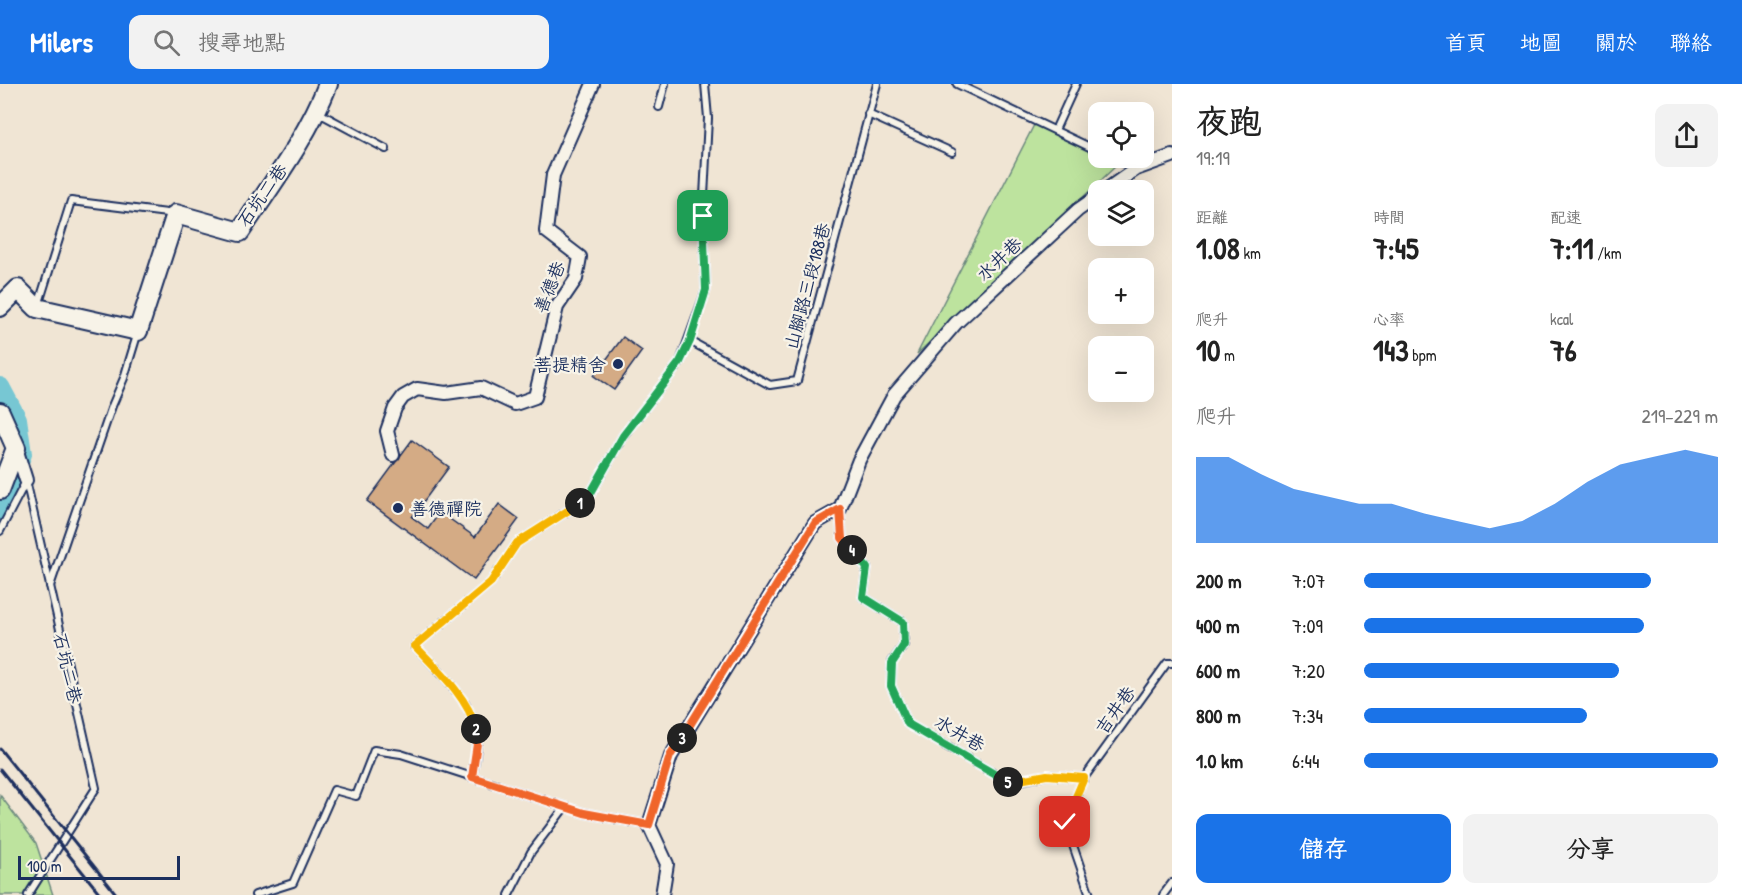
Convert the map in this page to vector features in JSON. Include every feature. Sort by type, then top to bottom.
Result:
[{"type":"street","name":"石坑二巷","points":[[176,214],[240,232],[315,111],[328,84]]},
{"type":"street","name":"善德巷","points":[[393,455],[387,431],[395,408],[403,397],[417,389],[446,393],[481,388],[515,404],[535,397],[557,307],[576,279],[580,256],[546,231],[554,175],[593,84]]},
{"type":"street","points":[[1120,180],[1136,169],[1172,156]]},
{"type":"street","name":"水井巷","points":[[840,509],[859,460],[894,395],[956,323],[1088,203]]},
{"type":"street","points":[[0,307],[18,289],[37,308],[138,331],[176,214]]},
{"type":"street","points":[[0,412],[16,448],[26,480]]},
{"type":"street","points":[[0,490],[16,448]]},
{"type":"street","points":[[662,895],[667,864],[649,825],[670,756],[815,523],[840,509]]},
{"type":"lane","points":[[659,107],[665,84]]},
{"type":"lane","points":[[472,777],[478,737],[472,714],[441,674],[415,646],[491,582],[517,543],[588,498],[623,436],[680,362],[690,341],[706,290],[703,216],[708,118],[705,84]]},
{"type":"lane","name":"山腳路三段188巷","points":[[690,341],[770,385],[797,381],[878,84]]},
{"type":"lane","points":[[957,84],[1088,146]]},
{"type":"lane","points":[[1054,130],[1076,84]]},
{"type":"lane","points":[[315,111],[386,149]]},
{"type":"lane","points":[[868,114],[952,152]]},
{"type":"lane","points":[[37,308],[71,201],[176,214]]},
{"type":"lane","points":[[50,586],[112,406],[124,378],[138,331]]},
{"type":"lane","points":[[0,531],[26,480]]},
{"type":"lane","name":"石坑二巷","points":[[26,480],[96,788],[28,895]]},
{"type":"lane","name":"水井巷","points":[[840,509],[842,538],[867,568],[863,597],[903,622],[904,645],[892,663],[891,686],[908,724],[1010,783],[1047,775],[1084,778]]},
{"type":"lane","name":"吉井巷","points":[[1084,778],[1167,663],[1172,663]]},
{"type":"lane","points":[[255,895],[293,883],[334,790],[356,796],[374,750],[401,754],[565,807],[649,825]]},
{"type":"lane","points":[[1084,778],[1065,822],[1090,895]]},
{"type":"lane","points":[[509,895],[531,852],[565,807]]},
{"type":"lane","points":[[1163,895],[1172,883]]},
{"type":"green space","points":[[1035,123],[1088,150],[1088,168],[1114,168],[1101,180],[1088,180],[1088,192],[917,354]]},
{"type":"green space","points":[[0,795],[36,843],[53,895],[0,895]]},
{"type":"building","name":"菩提精舍","points":[[623,337],[642,351],[614,390],[594,376]]},
{"type":"building","name":"善德禪院","points":[[412,440],[449,467],[412,517],[428,529],[440,512],[475,537],[499,504],[519,519],[474,580],[367,501]]},
{"type":"waterway","points":[[0,387],[17,419],[22,454],[0,511]]},
{"type":"railway","points":[[0,749],[117,895]]},
{"type":"railway","points":[[0,769],[101,895]]},
{"type":"place","name":"菩提精舍","points":[[618,364]]},
{"type":"place","name":"善德禪院","points":[[398,508]]},
{"type":"route","points":[[703,216],[706,290],[690,341],[680,362],[623,436],[588,498],[517,543],[491,582],[415,646],[441,674],[472,714],[478,737],[472,777],[584,813],[649,825],[670,756],[815,523],[840,509],[842,538],[867,568],[863,597],[903,622],[904,645],[892,663],[891,686],[908,724],[1010,783],[1047,775],[1084,778],[1065,822]]}]
